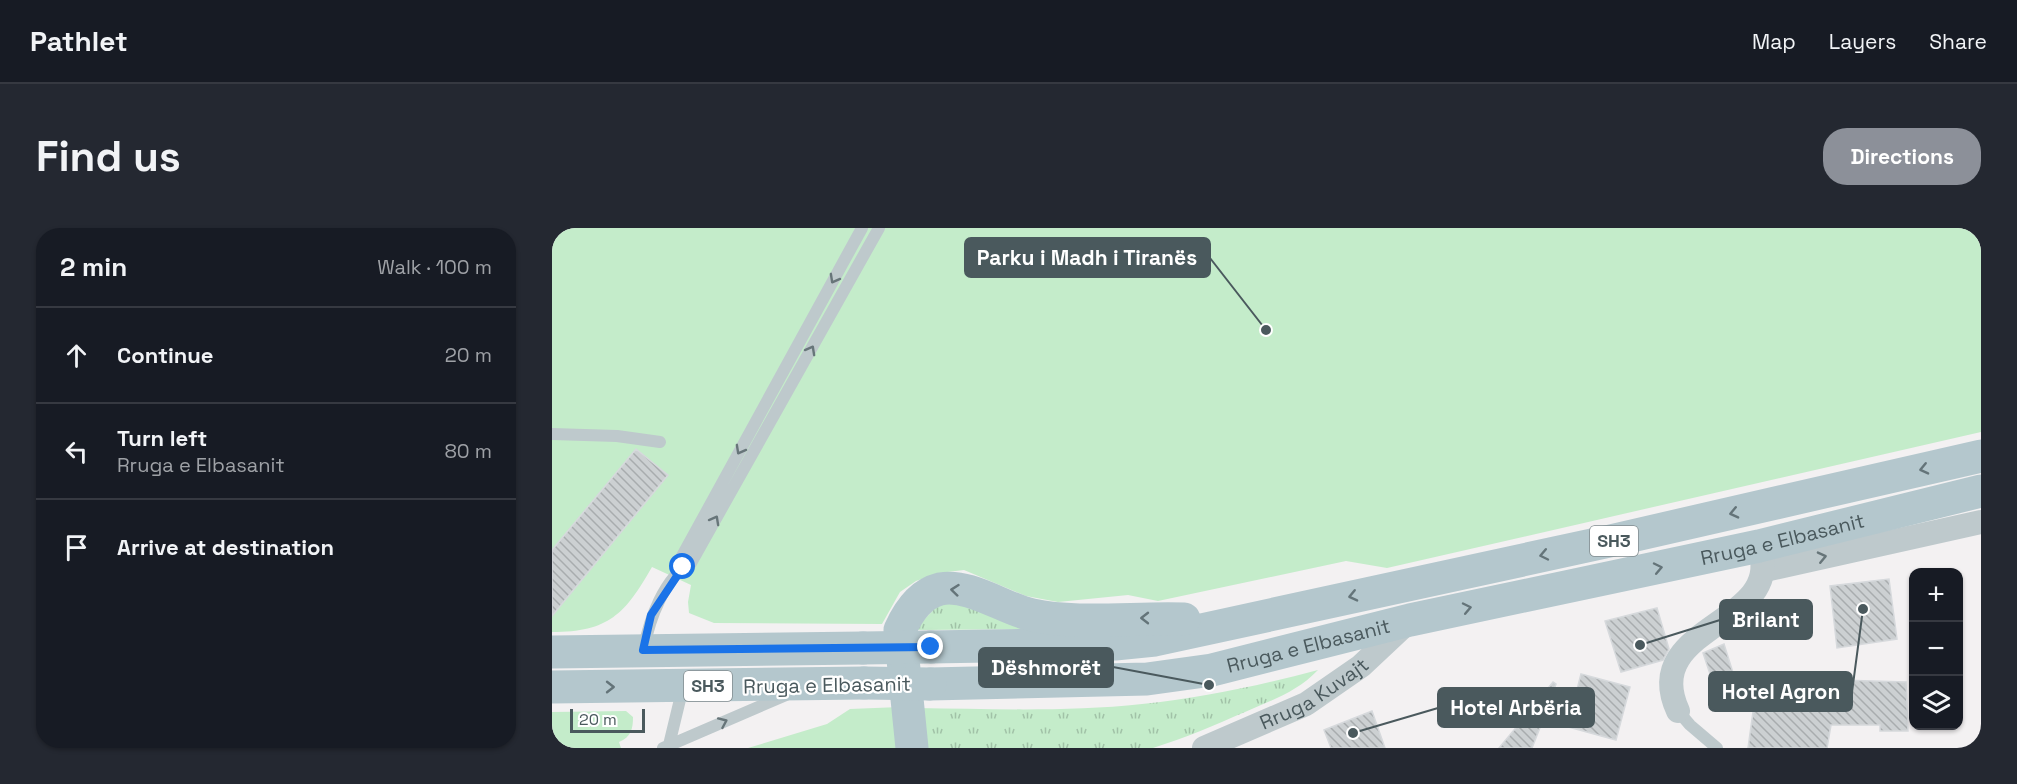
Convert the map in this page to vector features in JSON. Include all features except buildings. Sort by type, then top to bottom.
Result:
[{"type":"main road","name":"Rruga e Elbasanit","points":[[552,652],[1115,644],[1155,640],[1610,541],[1981,456]]},
{"type":"main road","name":"Rruga e Elbasanit","points":[[552,687],[930,684],[1147,679],[1258,660],[1410,620],[1762,558],[1981,491]]},
{"type":"main road","points":[[912,748],[900,630],[906,616],[929,593],[943,589],[961,589],[1034,616],[1246,620]]},
{"type":"street","points":[[1678,711],[1670,695],[1669,678],[1677,662],[1708,629],[1746,603],[1758,589],[1762,558],[1981,522]]},
{"type":"street","name":"Rruga Kuvajt","points":[[1204,748],[1306,704],[1362,666],[1410,620]]},
{"type":"lane","points":[[683,567],[681,558],[862,228]]},
{"type":"lane","points":[[643,650],[651,615],[683,567],[691,563],[879,228]]},
{"type":"lane","points":[[552,434],[617,436],[660,442]]},
{"type":"lane","points":[[666,747],[809,685]]},
{"type":"lane","points":[[666,747],[684,686]]},
{"type":"lane","points":[[1678,711],[1690,725],[1717,748]]},
{"type":"green space","points":[[552,228],[1981,228],[1981,432],[1387,568],[1346,561],[1158,601],[1128,595],[1058,602],[1026,596],[964,570],[939,573],[916,581],[900,592],[882,624],[714,623],[689,613],[691,585],[652,567],[633,597],[613,617],[602,624],[588,628],[552,632]]},
{"type":"green space","points":[[945,598],[1044,629],[914,630]]},
{"type":"green space","points":[[1318,670],[1293,690],[1274,699],[1200,731],[1153,748],[923,748],[917,708],[1114,707],[1187,698]]},
{"type":"green space","points":[[900,707],[902,748],[748,748],[827,724],[850,709]]},
{"type":"green space","points":[[626,711],[633,717],[632,725],[629,735],[619,742],[621,748],[552,748],[552,712]]},
{"type":"place","name":"Parku i Madh i Tiranës","points":[[1266,330]]},
{"type":"place","name":"Hotel Agron","points":[[1863,609]]},
{"type":"place","name":"Brilant","points":[[1640,645]]},
{"type":"place","name":"Dëshmorët","points":[[1209,685]]},
{"type":"place","name":"Hotel Arbëria","points":[[1353,733]]},
{"type":"route","points":[[683,567],[651,615],[643,650],[931,647]]}]
